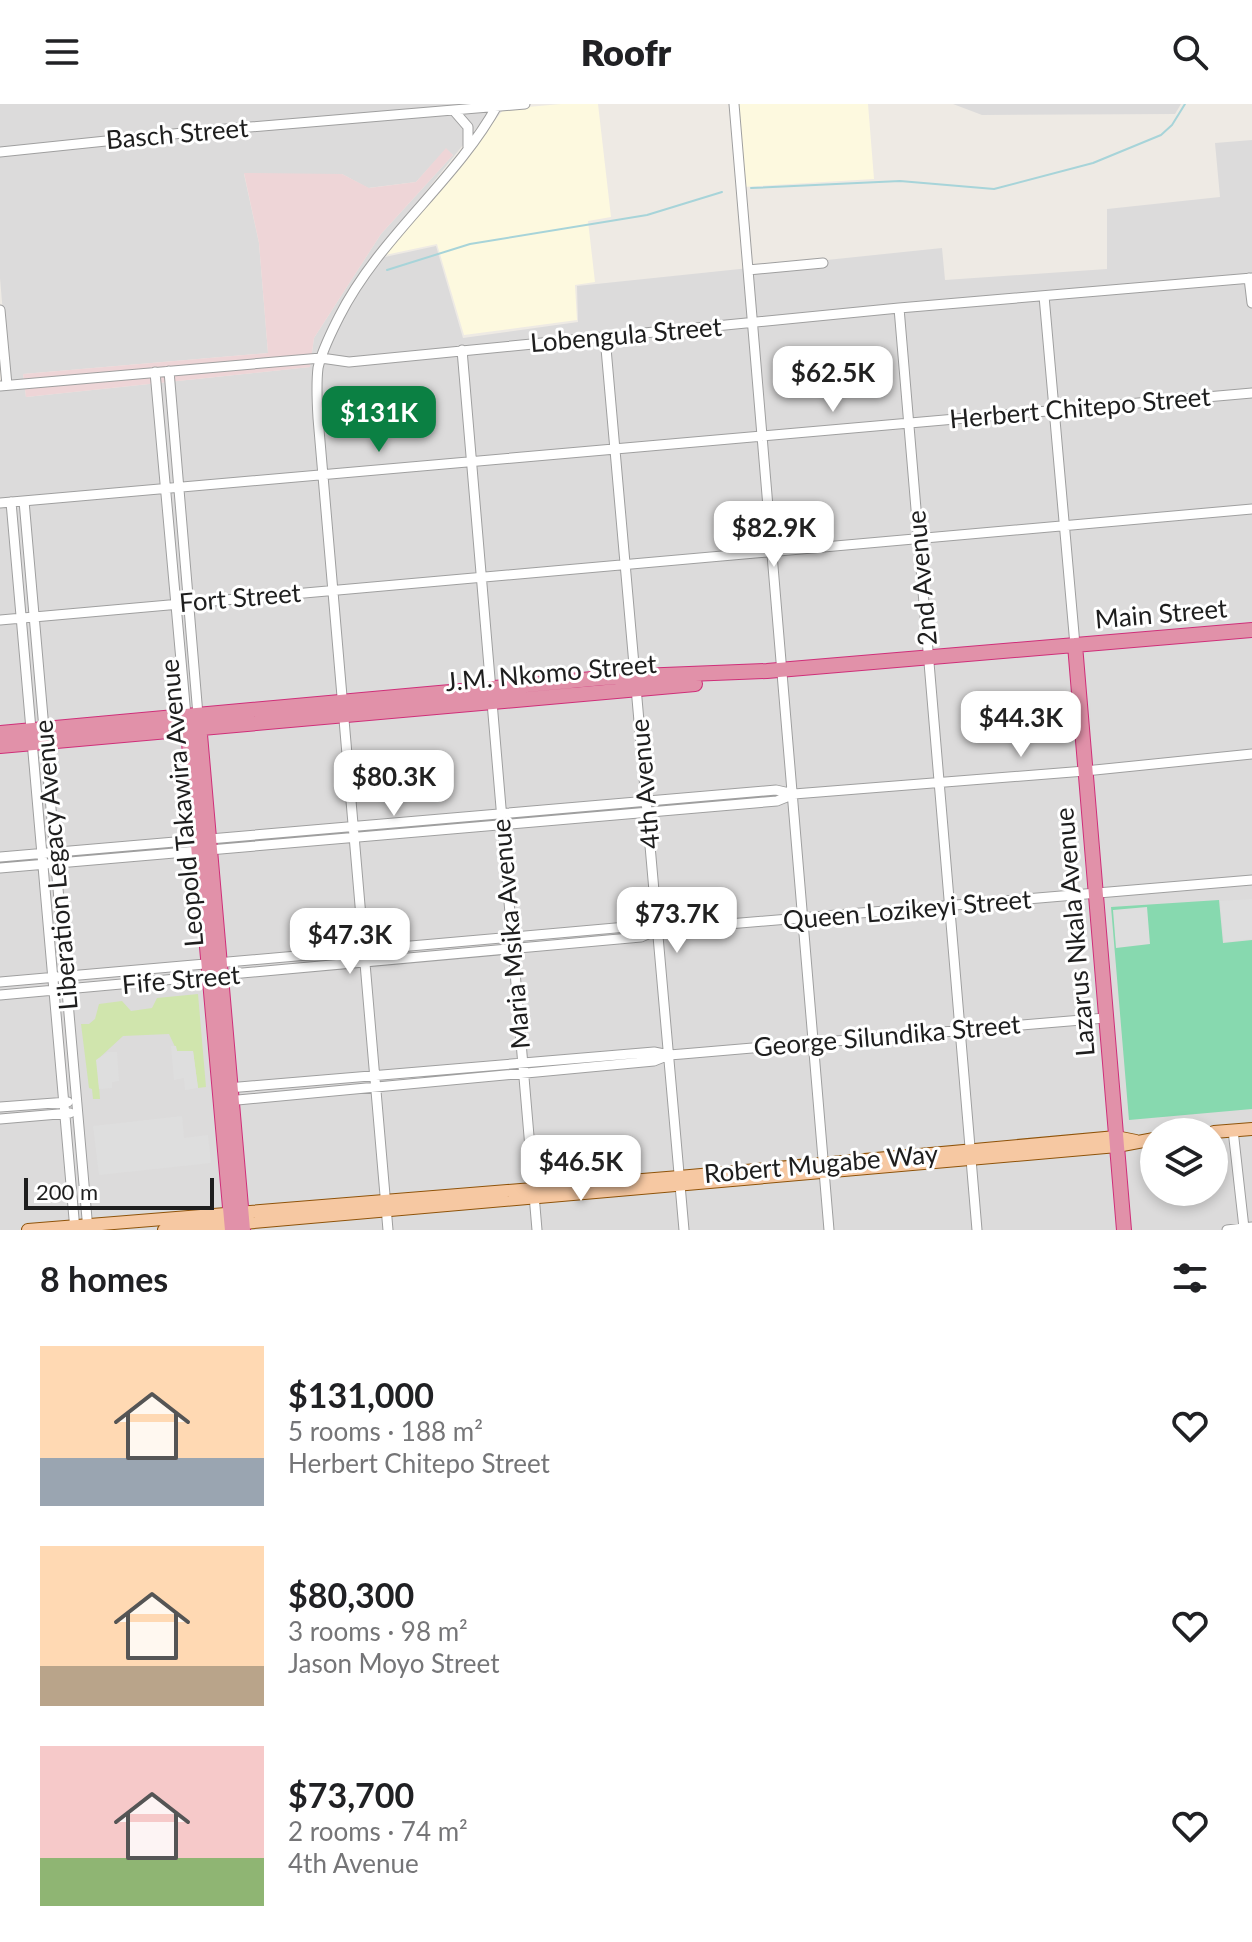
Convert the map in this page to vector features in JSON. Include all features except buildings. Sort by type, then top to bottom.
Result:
[{"type":"highway","name":"Main Street","points":[[1076,648],[1252,630]]},
{"type":"highway","name":"J.M. Nkomo Street","points":[[0,746],[38,736],[343,712],[689,676],[782,673],[1076,648]]},
{"type":"highway","name":"Lazarus Nkala Avenue","points":[[1076,648],[1124,1230]]},
{"type":"highway","name":"Leopold Takawira Avenue","points":[[193,722],[237,1222]]},
{"type":"highway","name":"J.M. Nkomo Street","points":[[0,733],[38,736]]},
{"type":"main road","points":[[1228,1131],[1252,1129]]},
{"type":"main road","name":"Robert Mugabe Way","points":[[164,1230],[386,1206],[1140,1141]]},
{"type":"main road","name":"Robert Mugabe Way","points":[[28,1230],[237,1222]]},
{"type":"street","name":"Basch Street","points":[[0,152],[202,131],[525,104]]},
{"type":"street","points":[[734,104],[829,1230]]},
{"type":"street","points":[[388,1230],[317,384],[321,358],[343,308],[381,252],[468,148],[498,105]]},
{"type":"street","points":[[455,112],[468,127],[468,148]]},
{"type":"street","points":[[748,270],[823,263]]},
{"type":"street","points":[[1251,278],[1252,303]]},
{"type":"street","name":"Lobengula Street","points":[[4,385],[321,358],[349,362],[899,308],[1251,278]]},
{"type":"street","name":"Lazarus Nkala Avenue","points":[[1044,296],[1076,648]]},
{"type":"street","name":"2nd Avenue","points":[[899,308],[977,1230]]},
{"type":"street","points":[[0,310],[4,385]]},
{"type":"street","name":"4th Avenue","points":[[605,337],[684,1230]]},
{"type":"street","name":"Maria Msika Avenue","points":[[462,350],[537,1230]]},
{"type":"street","name":"Leopold Takawira Avenue","points":[[169,371],[189,603],[193,722]]},
{"type":"street","name":"Leopold Takawira Avenue","points":[[155,372],[175,604],[193,722]]},
{"type":"street","name":"Herbert Chitepo Street","points":[[5,503],[1252,393]]},
{"type":"street","name":"Liberation Legacy Avenue","points":[[24,501],[35,617],[42,859],[65,1114],[81,1228]]},
{"type":"street","name":"Liberation Legacy Avenue","points":[[5,503],[56,858],[77,1107],[81,1228]]},
{"type":"street","name":"Fort Street","points":[[0,620],[1252,509]]},
{"type":"street","points":[[0,857],[56,858],[647,806],[776,790],[794,794],[1085,771],[1252,754]]},
{"type":"street","points":[[0,868],[42,859]]},
{"type":"street","name":"Queen Lozikeyi Street","points":[[658,930],[1252,880]]},
{"type":"street","name":"Fife Street","points":[[0,995],[67,990],[364,951],[638,926],[658,930]]},
{"type":"street","name":"Fife Street","points":[[0,982],[66,976],[365,963],[641,937],[658,930]]},
{"type":"street","name":"George Silundika Street","points":[[227,1095],[375,1075],[522,1062],[654,1052],[669,1055],[1105,1018]]},
{"type":"street","name":"George Silundika Street","points":[[227,1095],[376,1089],[654,1061],[669,1055]]},
{"type":"street","points":[[0,1107],[64,1103],[77,1107]]},
{"type":"street","points":[[0,1119],[65,1114],[77,1107]]},
{"type":"street","points":[[1227,1230],[1248,1227],[1233,1130]]},
{"type":"shaded area","points":[[0,104],[499,104],[495,105],[371,260],[436,246],[463,338],[578,322],[577,286],[942,248],[945,280],[1107,269],[1107,209],[1220,197],[1215,143],[1252,140],[1252,1230],[0,1230],[0,387],[9,385],[0,278]],"holes":[[[446,149],[453,155],[381,234],[314,338],[310,367],[26,397],[23,374],[268,353],[259,243],[244,174],[342,174],[368,188],[416,182]]]},
{"type":"shaded area","points":[[598,104],[611,217],[588,221],[595,282],[575,285],[577,320],[464,335],[437,244],[385,255],[504,109]]},
{"type":"shaded area","points":[[737,104],[868,104],[874,179],[743,187]]},
{"type":"shaded area","points":[[953,104],[1181,104],[1175,114],[982,115]]},
{"type":"shaded area","points":[[446,148],[453,155],[381,234],[314,338],[310,367],[26,397],[23,374],[268,353],[259,243],[244,173],[342,174],[369,188],[416,182]]},
{"type":"shaded area","points":[[1252,899],[1252,939],[1224,942],[1220,901]]},
{"type":"shaded area","points":[[1147,907],[1150,944],[1116,948],[1113,910]]},
{"type":"shaded area","points":[[171,1046],[176,1046],[177,1051],[193,1051],[198,1088],[185,1090],[184,1078],[174,1080]]},
{"type":"shaded area","points":[[108,1052],[117,1052],[119,1081],[112,1082],[112,1088],[99,1089],[96,1060]]},
{"type":"shaded area","points":[[182,1116],[184,1138],[208,1135],[211,1163],[99,1175],[93,1126]]},
{"type":"green space","points":[[1219,900],[1223,943],[1252,940],[1252,1109],[1129,1120],[1111,907]]},
{"type":"green space","points":[[198,994],[206,1087],[198,1088],[193,1051],[177,1051],[169,1034],[123,1036],[97,1060],[100,1099],[93,1099],[81,1024],[89,1024],[95,1019],[99,1004],[122,1001],[131,1011],[152,1008],[157,998]]},
{"type":"waterway","points":[[751,188],[900,181],[994,189],[1093,163],[1161,135],[1172,125],[1185,104]]},
{"type":"waterway","points":[[387,270],[470,244],[647,215],[722,192]]}]
